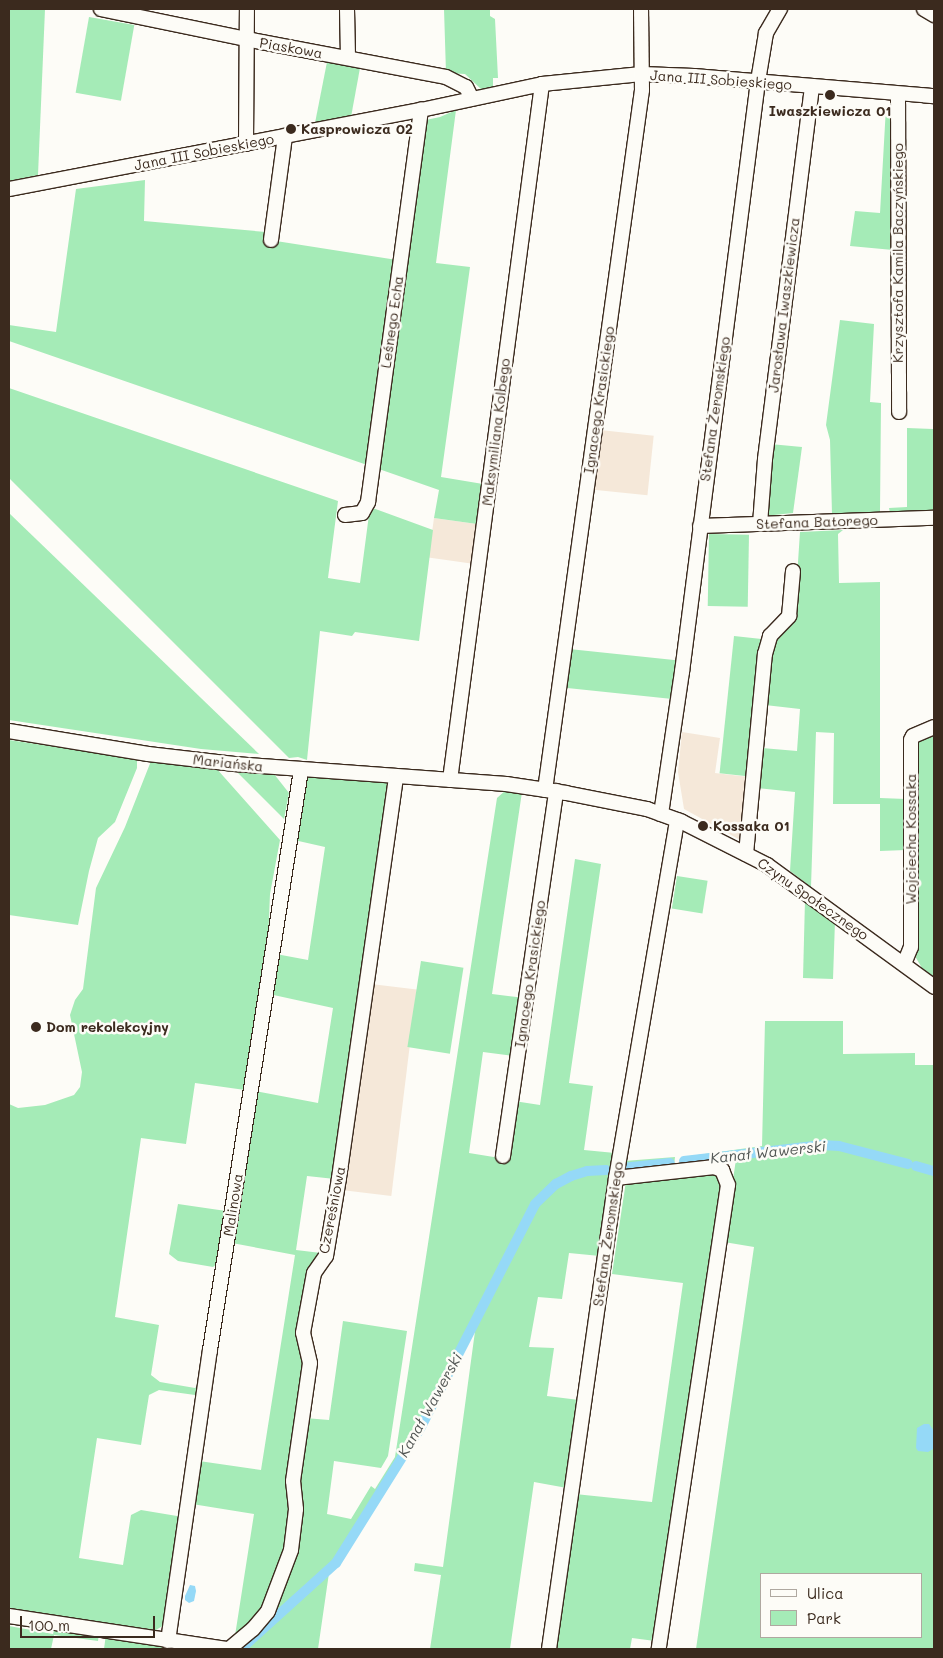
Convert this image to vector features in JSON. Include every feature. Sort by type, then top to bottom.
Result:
[{"type":"street","name":"Piaskowa","points":[[101,9],[148,14],[246,40],[446,77],[466,87],[472,99]]},
{"type":"street","points":[[246,144],[247,9]]},
{"type":"street","points":[[347,9],[348,58]]},
{"type":"street","name":"Ignacego Krasickiego","points":[[503,1156],[642,90],[641,9]]},
{"type":"street","name":"Stefana Żeromskiego","points":[[661,814],[682,672],[758,81],[766,33],[780,9]]},
{"type":"street","points":[[924,9],[934,16]]},
{"type":"street","name":"Jana III Sobieskiego","points":[[9,189],[420,110],[542,84],[642,74],[758,81],[934,96]]},
{"type":"street","name":"Maksymiliana Kolbego","points":[[450,780],[542,84]]},
{"type":"street","name":"Jarosława Iwaszkiewicza","points":[[760,524],[766,449],[812,86]]},
{"type":"street","name":"Krzysztofa Kamila Baczyńskiego","points":[[898,94],[899,412]]},
{"type":"street","name":"Leśnego Echa","points":[[345,515],[362,513],[368,502],[420,110]]},
{"type":"street","points":[[271,240],[285,136]]},
{"type":"street","name":"Stefana Batorego","points":[[700,526],[934,518]]},
{"type":"street","points":[[746,854],[765,654],[770,636],[788,616],[793,571]]},
{"type":"street","name":"Wojciecha Kossaka","points":[[904,964],[911,947],[911,740],[913,736],[934,727]]},
{"type":"street","name":"Mariańska","points":[[9,731],[148,754],[301,770],[450,780]]},
{"type":"street","name":"Malinowa","points":[[168,1641],[210,1350],[301,770]]},
{"type":"street","name":"Czereśniowa","points":[[228,1649],[253,1629],[268,1611],[291,1550],[296,1509],[293,1481],[310,1363],[304,1333],[314,1273],[326,1256],[339,1178],[396,777]]},
{"type":"street","name":"Czynu Społecznego","points":[[450,780],[551,791],[617,802],[677,820],[772,868],[934,987]]},
{"type":"street","name":"Stefana Żeromskiego","points":[[549,1649],[616,1178],[677,820]]},
{"type":"street","points":[[616,1178],[714,1167],[722,1170],[727,1177],[728,1185],[659,1649]]},
{"type":"street","points":[[9,1616],[228,1649]]},
{"type":"shaded area","points":[[600,430],[654,436],[647,495],[594,490]]},
{"type":"shaded area","points":[[434,518],[477,524],[471,564],[428,558]]},
{"type":"shaded area","points":[[682,732],[720,738],[715,773],[749,777],[742,841],[684,809],[678,772]]},
{"type":"shaded area","points":[[371,984],[417,990],[391,1196],[346,1190]]},
{"type":"green space","points":[[9,9],[45,9],[38,175],[9,181]]},
{"type":"green space","points":[[444,9],[490,9],[490,16],[495,19],[498,78],[493,78],[493,87],[481,89],[465,74],[446,73]]},
{"type":"green space","points":[[89,17],[134,25],[121,101],[76,93]]},
{"type":"green space","points":[[327,62],[360,68],[351,117],[315,123]]},
{"type":"green space","points":[[886,107],[892,107],[893,250],[850,246],[855,211],[880,213]]},
{"type":"green space","points":[[456,110],[436,263],[470,267],[441,477],[483,484],[477,524],[434,518],[439,490],[376,468],[421,121],[440,117]]},
{"type":"green space","points":[[145,180],[144,221],[266,232],[276,241],[397,260],[370,466],[9,341],[9,325],[56,332],[76,189]]},
{"type":"green space","points":[[840,320],[874,324],[870,402],[881,403],[880,512],[832,514],[830,440],[826,425]]},
{"type":"green space","points":[[9,388],[338,501],[328,578],[360,583],[370,507],[433,530],[419,641],[355,632],[352,636],[320,631],[307,760],[298,757],[289,758],[9,478]]},
{"type":"green space","points":[[907,428],[933,429],[934,512],[890,513],[889,508],[907,507]]},
{"type":"green space","points":[[770,444],[802,447],[793,513],[764,516]]},
{"type":"green space","points":[[9,513],[259,754],[201,749],[9,720]]},
{"type":"green space","points":[[843,530],[838,534],[839,583],[880,582],[880,798],[906,799],[906,850],[880,851],[880,804],[833,804],[834,733],[816,732],[811,887],[790,871],[795,792],[757,788],[761,748],[797,751],[800,709],[765,705],[771,645],[796,592],[800,532]]},
{"type":"green space","points":[[709,534],[749,535],[748,607],[708,606]]},
{"type":"green space","points":[[734,636],[764,639],[749,776],[720,773]]},
{"type":"green space","points":[[569,649],[676,660],[672,699],[565,688]]},
{"type":"green space","points":[[918,737],[934,737],[934,977],[922,968],[916,958]]},
{"type":"green space","points":[[9,740],[137,759],[137,768],[115,822],[98,838],[78,925],[9,915]]},
{"type":"green space","points":[[151,761],[216,768],[280,840],[270,894],[268,942],[245,1090],[195,1083],[186,1144],[141,1138],[115,1317],[159,1325],[151,1375],[160,1382],[195,1388],[200,1384],[198,1400],[195,1395],[159,1390],[149,1395],[141,1445],[97,1438],[79,1558],[123,1565],[131,1515],[141,1510],[177,1516],[181,1521],[164,1625],[156,1630],[71,1618],[69,1622],[9,1612],[9,1104],[18,1108],[45,1105],[74,1095],[80,1087],[82,1072],[70,1015],[75,1000],[83,989],[96,888],[125,827]]},
{"type":"green space","points":[[236,771],[274,774],[289,793],[284,819]]},
{"type":"green space","points":[[305,777],[389,783],[335,1179],[307,1176],[296,1250],[321,1253],[311,1265],[297,1321],[306,1356],[289,1542],[267,1606],[234,1642],[254,1514],[192,1504],[199,1461],[261,1470],[295,1255],[232,1243],[255,1091],[318,1103],[333,1008],[269,994],[276,954],[308,960],[325,847],[294,840]]},
{"type":"green space","points":[[506,790],[522,792],[492,994],[525,998],[515,1056],[483,1052],[469,1153],[506,1159],[514,1101],[540,1105],[575,859],[601,864],[569,1083],[593,1086],[584,1150],[615,1153],[610,1173],[600,1256],[569,1253],[562,1299],[538,1297],[529,1347],[554,1348],[547,1396],[579,1400],[567,1488],[534,1482],[510,1649],[430,1649],[441,1575],[414,1571],[415,1563],[443,1567],[476,1324],[422,1430],[337,1565],[329,1573],[318,1649],[250,1649],[237,1647],[272,1614],[297,1491],[305,1418],[329,1420],[343,1321],[407,1331],[388,1456],[381,1468],[334,1461],[327,1514],[351,1519],[371,1486],[375,1489],[395,1457],[497,798]]},
{"type":"green space","points":[[677,876],[708,881],[702,913],[672,909]]},
{"type":"green space","points":[[805,900],[835,921],[833,979],[803,978]]},
{"type":"green space","points":[[421,961],[463,968],[450,1054],[407,1047]]},
{"type":"green space","points":[[765,1021],[843,1021],[843,1054],[915,1053],[915,1065],[934,1065],[934,1649],[696,1649],[754,1247],[724,1242],[736,1159],[683,1166],[683,1157],[762,1146]]},
{"type":"green space","points":[[675,1157],[674,1166],[624,1171],[624,1161]]},
{"type":"green space","points":[[710,1173],[717,1175],[721,1184],[655,1641],[632,1638],[630,1649],[552,1649],[575,1494],[652,1502],[683,1283],[612,1274],[626,1181]]},
{"type":"green space","points":[[178,1204],[226,1211],[218,1263],[213,1267],[178,1261],[169,1254]]},
{"type":"green space","points":[[9,1626],[53,1634],[55,1626],[99,1633],[98,1641],[54,1635],[51,1649],[9,1649]]},
{"type":"green space","points":[[106,1634],[201,1649],[104,1649]]},
{"type":"water","points":[[924,1424],[929,1424],[934,1431],[933,1449],[928,1452],[918,1451],[916,1448],[917,1428]]},
{"type":"water","points":[[190,1585],[195,1586],[196,1591],[194,1601],[189,1603],[185,1600],[185,1596]]},
{"type":"waterway","name":"Kanał Wawerski","points":[[684,1161],[822,1145],[839,1146],[908,1164]]},
{"type":"waterway","name":"Kanał Wawerski","points":[[622,1168],[670,1163]]},
{"type":"waterway","name":"Kanał Wawerski","points":[[916,1166],[934,1171]]},
{"type":"waterway","name":"Kanał Wawerski","points":[[244,1646],[336,1563],[421,1427],[535,1204],[556,1184],[571,1176],[587,1171],[606,1170]]},
{"type":"place","name":"Iwaszkiewicza 01","points":[[830,95]]},
{"type":"place","name":"Kasprowicza 02","points":[[291,129]]},
{"type":"place","name":"Kossaka 01","points":[[703,826]]},
{"type":"place","name":"Dom rekolekcyjny","points":[[36,1027]]}]
